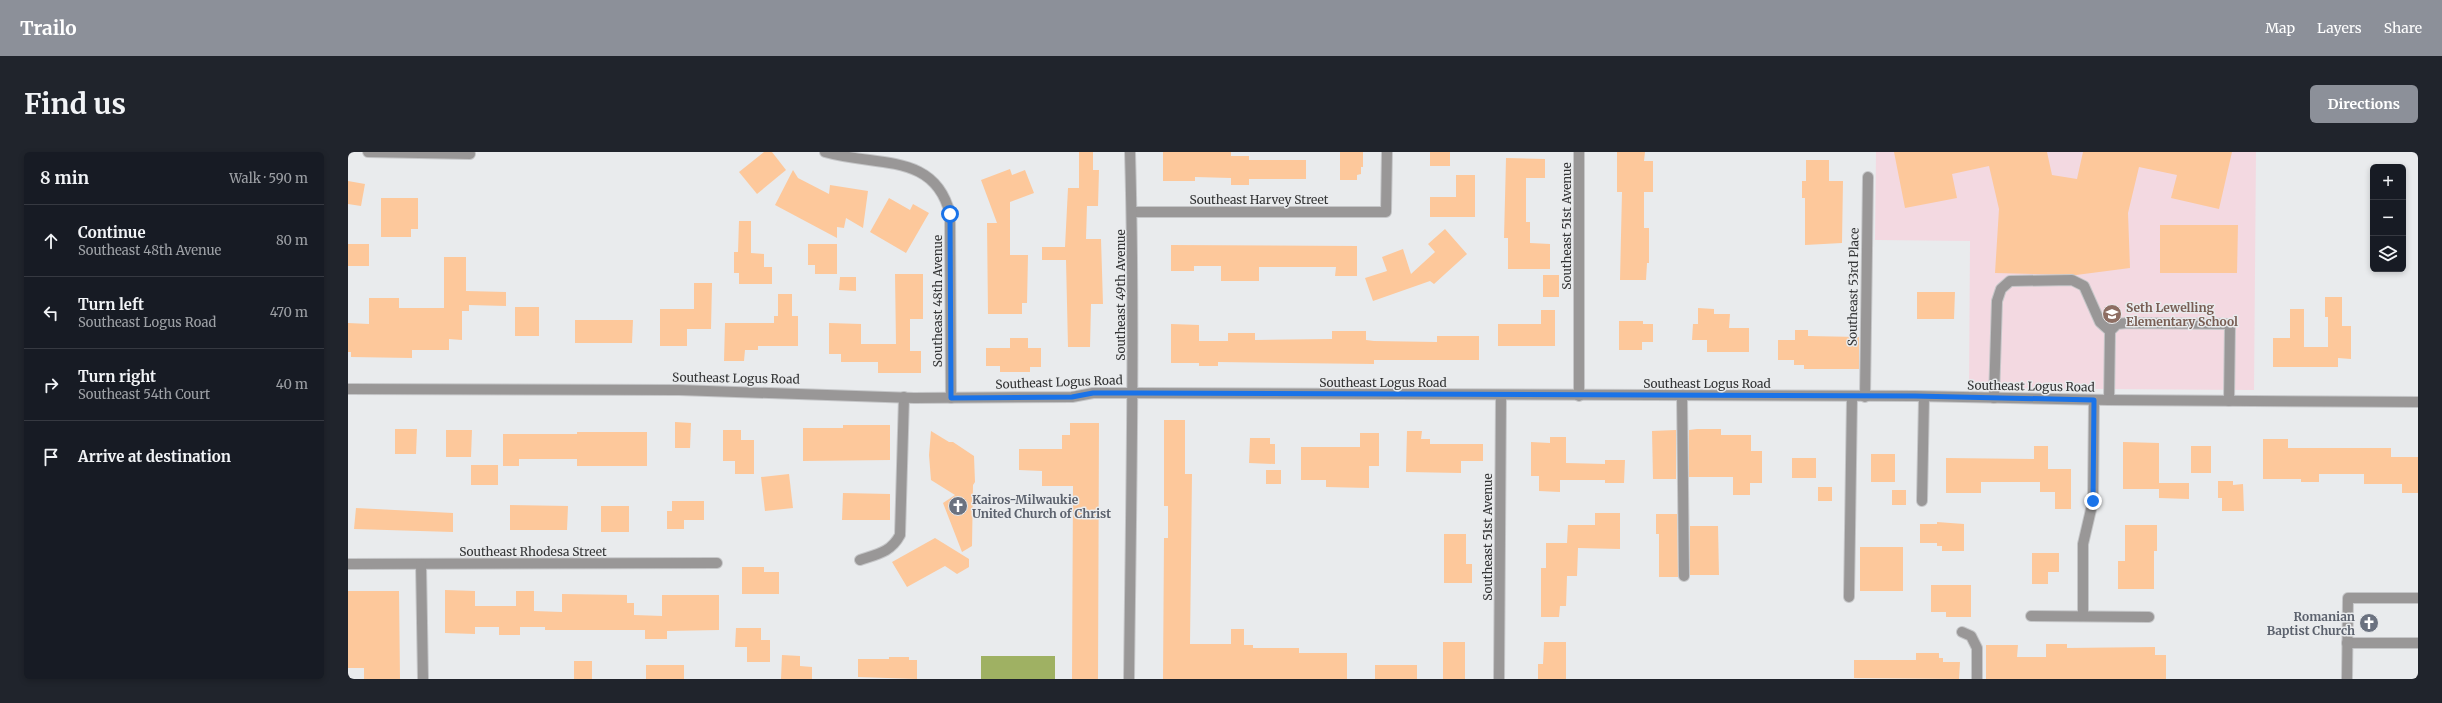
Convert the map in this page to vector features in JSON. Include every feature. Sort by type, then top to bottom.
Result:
[{"type":"street","points":[[368,152],[470,154]]},
{"type":"street","name":"Southeast 48th Avenue","points":[[825,152],[915,164],[933,176],[946,196],[950,214],[951,398]]},
{"type":"street","name":"Southeast 49th Avenue","points":[[1129,679],[1133,393],[1133,212],[1130,152]]},
{"type":"street","name":"Southeast Harvey Street","points":[[1133,212],[1386,212],[1387,152]]},
{"type":"street","name":"Southeast 51st Avenue","points":[[1579,152],[1579,396]]},
{"type":"street","name":"Southeast 53rd Place","points":[[1865,397],[1868,177]]},
{"type":"street","points":[[1994,398],[1997,301],[2001,289],[2010,281],[2072,280],[2084,286],[2100,322],[2110,331]]},
{"type":"street","points":[[2109,400],[2110,331],[2117,324],[2127,323],[2230,324],[2229,401]]},
{"type":"street","name":"Southeast Logus Road","points":[[348,389],[679,390],[951,398],[1072,397],[1093,393],[1133,393],[1924,397],[2094,400],[2418,402]]},
{"type":"street","name":"Southeast 51st Avenue","points":[[1499,679],[1501,396]]},
{"type":"street","points":[[1682,396],[1684,576]]},
{"type":"street","points":[[860,560],[885,552],[894,545],[900,535],[904,397]]},
{"type":"street","points":[[1849,597],[1852,397]]},
{"type":"street","points":[[1922,501],[1924,397]]},
{"type":"street","points":[[2083,616],[2083,544],[2093,501],[2094,400]]},
{"type":"street","name":"Southeast Rhodesa Street","points":[[348,564],[717,564]]},
{"type":"street","points":[[421,564],[423,679]]},
{"type":"street","points":[[2347,679],[2348,598],[2418,598]]},
{"type":"street","points":[[2031,616],[2149,617]]},
{"type":"street","points":[[1962,632],[1971,636],[1977,648],[1977,679]]},
{"type":"street","points":[[2347,643],[2418,643]]},
{"type":"shaded area","name":"Seth Lewelling Elementary School","points":[[1876,152],[2256,152],[2254,390],[1969,388],[1970,241],[1875,240]]},
{"type":"green space","points":[[981,656],[1055,656],[1055,679],[981,679]]},
{"type":"building","points":[[764,152],[772,152],[786,170],[757,194],[739,172]]},
{"type":"building","points":[[1079,152],[1093,152],[1093,170],[1099,170],[1098,206],[1087,206],[1086,239],[1101,239],[1103,304],[1091,304],[1090,347],[1068,347],[1066,260],[1042,260],[1042,247],[1065,247],[1068,188],[1079,188]]},
{"type":"building","points":[[1163,152],[1231,152],[1231,156],[1249,156],[1249,160],[1306,160],[1306,179],[1249,179],[1249,185],[1231,185],[1231,178],[1195,177],[1195,181],[1163,181]]},
{"type":"building","points":[[1340,152],[1363,152],[1363,167],[1361,167],[1361,174],[1357,175],[1357,180],[1340,180]]},
{"type":"building","points":[[1430,152],[1450,152],[1450,166],[1430,166]]},
{"type":"building","points":[[1617,152],[1645,152],[1644,161],[1653,161],[1653,192],[1644,192],[1644,228],[1649,228],[1649,263],[1647,263],[1646,280],[1620,280],[1622,192],[1617,192]]},
{"type":"building","points":[[1894,152],[2047,152],[2052,175],[2077,179],[2083,152],[2232,152],[2219,209],[2171,198],[2177,175],[2139,167],[2128,213],[2130,268],[2076,275],[1995,273],[1999,209],[1989,166],[1952,174],[1957,198],[1905,208]]},
{"type":"building","points":[[1506,158],[1545,159],[1545,178],[1526,178],[1526,222],[1530,222],[1530,243],[1550,244],[1550,269],[1508,269],[1508,238],[1504,238]]},
{"type":"building","points":[[1806,160],[1829,160],[1829,181],[1843,181],[1842,243],[1805,245],[1805,198],[1802,198],[1802,181],[1806,181]]},
{"type":"building","points":[[1010,169],[1012,175],[1025,170],[1034,193],[1010,202],[1010,255],[1028,255],[1027,303],[1022,303],[1022,314],[988,314],[987,223],[997,223],[981,180]]},
{"type":"building","points":[[793,170],[798,178],[829,194],[830,185],[868,191],[863,228],[846,218],[844,228],[837,227],[837,238],[775,205]]},
{"type":"building","points":[[1456,175],[1475,175],[1475,217],[1430,217],[1430,197],[1456,197]]},
{"type":"building","points":[[348,181],[365,184],[361,206],[348,204]]},
{"type":"building","points":[[381,198],[418,198],[418,229],[411,229],[411,237],[381,237]]},
{"type":"building","points":[[889,198],[910,210],[913,204],[929,213],[906,253],[870,232]]},
{"type":"building","points":[[739,221],[751,221],[751,253],[764,254],[764,267],[772,267],[772,284],[739,284],[739,273],[734,273],[734,252],[738,252]]},
{"type":"building","points":[[2160,225],[2238,225],[2237,273],[2160,273]]},
{"type":"building","points":[[1445,229],[1467,254],[1434,284],[1430,281],[1373,301],[1365,278],[1387,271],[1382,257],[1403,249],[1411,274],[1435,252],[1428,244]]},
{"type":"building","points":[[348,244],[369,244],[369,266],[348,266]]},
{"type":"building","points":[[808,244],[837,244],[837,274],[815,274],[815,265],[808,265]]},
{"type":"building","points":[[1171,245],[1357,246],[1357,276],[1335,276],[1336,267],[1259,267],[1259,281],[1221,281],[1221,266],[1194,266],[1194,271],[1171,271]]},
{"type":"building","points":[[444,257],[466,257],[466,291],[506,292],[506,306],[469,305],[469,311],[462,311],[462,340],[449,339],[449,350],[412,350],[412,358],[351,357],[351,352],[348,352],[348,323],[369,324],[369,298],[399,298],[399,308],[444,308]]},
{"type":"building","points":[[895,274],[923,274],[923,319],[910,319],[910,351],[921,351],[921,373],[878,373],[878,362],[841,362],[841,354],[829,354],[829,323],[861,324],[861,344],[896,344]]},
{"type":"building","points":[[1543,275],[1559,275],[1559,297],[1543,297]]},
{"type":"building","points":[[840,277],[856,277],[856,291],[839,290]]},
{"type":"building","points":[[694,283],[712,283],[711,329],[687,329],[687,346],[660,346],[660,309],[694,309]]},
{"type":"building","points":[[1917,292],[1955,292],[1954,319],[1917,319]]},
{"type":"building","points":[[778,294],[792,294],[792,316],[798,316],[798,346],[758,346],[758,350],[745,350],[744,361],[724,361],[725,323],[774,323],[774,316],[778,316]]},
{"type":"building","points":[[2325,297],[2342,297],[2342,326],[2351,326],[2351,359],[2338,358],[2338,367],[2273,367],[2273,338],[2290,338],[2290,309],[2304,309],[2304,347],[2328,347],[2328,317],[2325,317]]},
{"type":"building","points":[[515,307],[539,307],[539,336],[515,336]]},
{"type":"building","points":[[1698,308],[1714,309],[1714,314],[1730,314],[1729,328],[1749,328],[1749,352],[1707,352],[1707,340],[1692,340],[1693,324],[1698,324]]},
{"type":"building","points":[[1541,310],[1555,310],[1555,346],[1498,346],[1498,324],[1541,324]]},
{"type":"building","points":[[575,320],[633,320],[632,343],[575,343]]},
{"type":"building","points":[[1619,321],[1643,321],[1643,324],[1653,324],[1653,342],[1642,342],[1642,350],[1619,350]]},
{"type":"building","points":[[1171,324],[1199,325],[1199,341],[1228,341],[1228,333],[1255,333],[1255,340],[1332,339],[1332,331],[1366,331],[1366,340],[1374,341],[1437,342],[1437,336],[1479,336],[1479,360],[1374,360],[1374,364],[1218,362],[1218,366],[1199,366],[1199,363],[1171,363]]},
{"type":"building","points":[[1795,330],[1808,330],[1808,336],[1859,337],[1859,369],[1804,369],[1804,365],[1794,365],[1794,360],[1778,360],[1778,340],[1795,340]]},
{"type":"building","points":[[1010,338],[1028,338],[1028,348],[1041,348],[1041,367],[1030,367],[1030,372],[1000,372],[1000,366],[986,366],[986,348],[1010,348]]},
{"type":"building","points":[[1164,420],[1185,420],[1185,474],[1192,474],[1190,644],[1231,644],[1231,629],[1244,629],[1244,645],[1253,645],[1253,648],[1299,648],[1299,653],[1347,653],[1347,679],[1163,679],[1164,538],[1168,538],[1168,506],[1164,506]]},
{"type":"building","points":[[675,422],[691,423],[690,448],[675,448]]},
{"type":"building","points":[[1070,423],[1099,423],[1098,679],[1072,679],[1073,486],[1042,486],[1042,471],[1019,470],[1019,449],[1062,449],[1062,435],[1070,435]]},
{"type":"building","points":[[843,425],[890,425],[890,460],[803,461],[803,428],[843,428]]},
{"type":"building","points":[[395,429],[417,429],[416,454],[395,454]]},
{"type":"building","points":[[1721,429],[1721,435],[1751,435],[1751,451],[1762,451],[1762,483],[1750,483],[1750,495],[1733,495],[1733,477],[1689,477],[1689,430]]},
{"type":"building","points":[[446,430],[472,430],[471,457],[446,457]]},
{"type":"building","points":[[723,430],[741,430],[741,440],[754,440],[754,474],[735,474],[735,461],[723,461]]},
{"type":"building","points":[[1676,430],[1676,479],[1653,479],[1652,431]]},
{"type":"building","points":[[931,431],[949,442],[953,442],[974,456],[975,482],[973,485],[972,546],[962,552],[943,503],[955,495],[931,480],[929,455]]},
{"type":"building","points":[[1407,431],[1422,431],[1421,439],[1430,439],[1430,444],[1483,444],[1483,461],[1461,461],[1461,473],[1406,472]]},
{"type":"building","points":[[577,432],[647,432],[647,466],[577,466],[577,459],[519,459],[519,466],[503,466],[503,434],[577,434]]},
{"type":"building","points":[[1360,433],[1379,433],[1379,466],[1369,466],[1369,488],[1326,487],[1326,480],[1301,480],[1301,447],[1360,447]]},
{"type":"building","points":[[1550,437],[1566,437],[1566,463],[1605,464],[1605,460],[1625,460],[1624,483],[1605,483],[1605,480],[1560,480],[1560,492],[1539,491],[1539,476],[1531,476],[1531,442],[1550,443]]},
{"type":"building","points":[[1250,438],[1270,438],[1270,444],[1275,444],[1275,464],[1249,463]]},
{"type":"building","points":[[2263,439],[2288,439],[2288,448],[2391,448],[2391,457],[2418,457],[2418,493],[2402,493],[2402,484],[2364,484],[2364,474],[2319,474],[2319,482],[2301,482],[2301,479],[2263,479]]},
{"type":"building","points":[[2123,442],[2159,443],[2159,483],[2189,483],[2189,499],[2159,498],[2159,489],[2123,489]]},
{"type":"building","points":[[2034,446],[2048,446],[2048,469],[2071,469],[2071,509],[2055,509],[2055,492],[2040,492],[2040,482],[1981,482],[1981,493],[1946,493],[1946,458],[2034,459]]},
{"type":"building","points":[[2191,446],[2211,446],[2211,473],[2191,473]]},
{"type":"building","points":[[1871,454],[1895,454],[1895,482],[1871,482]]},
{"type":"building","points":[[1792,458],[1816,458],[1816,478],[1792,478]]},
{"type":"building","points":[[471,465],[498,465],[498,485],[471,485]]},
{"type":"building","points":[[1266,470],[1281,470],[1281,484],[1266,484]]},
{"type":"building","points":[[789,474],[793,508],[765,511],[761,477]]},
{"type":"building","points":[[2218,481],[2233,481],[2233,485],[2243,484],[2244,511],[2222,511],[2222,498],[2218,498]]},
{"type":"building","points":[[1818,487],[1832,487],[1832,501],[1818,501]]},
{"type":"building","points":[[1892,490],[1906,490],[1906,505],[1892,505]]},
{"type":"building","points":[[843,493],[890,494],[890,520],[842,520]]},
{"type":"building","points":[[672,501],[704,501],[704,520],[684,520],[684,529],[667,529],[667,511],[672,511]]},
{"type":"building","points":[[510,505],[568,506],[567,530],[510,530]]},
{"type":"building","points":[[601,506],[629,506],[629,532],[601,532]]},
{"type":"building","points":[[356,508],[453,513],[453,532],[354,529]]},
{"type":"building","points":[[1595,513],[1620,513],[1620,549],[1578,548],[1577,576],[1567,576],[1566,606],[1560,606],[1559,617],[1541,617],[1541,568],[1546,568],[1546,543],[1567,543],[1568,525],[1595,525]]},
{"type":"building","points":[[1656,514],[1677,514],[1678,577],[1659,577],[1659,534],[1656,534]]},
{"type":"building","points":[[1937,522],[1964,524],[1964,551],[1942,551],[1942,546],[1937,546],[1937,543],[1920,543],[1920,524],[1937,524]]},
{"type":"building","points":[[2125,525],[2157,525],[2157,551],[2154,551],[2154,589],[2118,589],[2118,561],[2125,561]]},
{"type":"building","points":[[1690,526],[1718,526],[1719,575],[1690,575]]},
{"type":"building","points":[[1444,534],[1466,534],[1466,564],[1472,564],[1472,583],[1444,583]]},
{"type":"building","points":[[935,538],[969,559],[969,567],[957,574],[945,566],[907,587],[892,562]]},
{"type":"building","points":[[1860,547],[1903,547],[1903,591],[1860,591]]},
{"type":"building","points":[[2032,553],[2059,553],[2059,572],[2048,572],[2048,584],[2032,584]]},
{"type":"building","points":[[742,567],[764,567],[764,572],[779,572],[779,594],[742,594]]},
{"type":"building","points":[[1931,585],[1971,585],[1971,617],[1946,617],[1946,612],[1931,612]]},
{"type":"building","points":[[445,590],[475,591],[475,606],[516,606],[516,591],[534,591],[534,611],[562,612],[562,594],[627,595],[627,603],[634,603],[634,615],[662,616],[662,595],[719,595],[719,630],[667,631],[667,639],[645,639],[645,630],[545,630],[545,627],[520,627],[520,635],[499,635],[499,627],[475,627],[475,634],[445,633]]},
{"type":"building","points":[[348,591],[399,591],[400,679],[364,679],[364,668],[348,668]]},
{"type":"building","points":[[736,628],[761,628],[761,640],[770,640],[770,662],[747,662],[747,647],[735,647]]},
{"type":"building","points":[[1443,642],[1465,642],[1465,679],[1443,679]]},
{"type":"building","points":[[1544,642],[1566,642],[1566,679],[1538,679],[1538,664],[1543,664]]},
{"type":"building","points":[[2046,644],[2067,644],[2067,648],[2155,647],[2155,655],[2166,655],[2166,679],[1986,679],[1986,645],[2018,645],[2017,657],[2046,657]]},
{"type":"building","points":[[1916,653],[1939,653],[1939,658],[1943,658],[1943,662],[1960,662],[1959,679],[1854,678],[1854,660],[1916,660]]},
{"type":"building","points":[[782,655],[800,656],[800,666],[812,667],[812,679],[781,679]]},
{"type":"building","points":[[889,657],[909,657],[909,660],[917,660],[917,679],[858,677],[858,659],[889,659]]},
{"type":"building","points":[[574,661],[592,661],[592,679],[574,679]]},
{"type":"building","points":[[646,665],[684,665],[684,679],[646,679]]},
{"type":"building","points":[[1375,665],[1417,665],[1417,679],[1375,679]]},
{"type":"place","name":"Seth Lewelling Elementary School","points":[[2112,314]]},
{"type":"place","name":"Kairos-Milwaukie United Church of Christ","points":[[958,506]]},
{"type":"place","name":"Romanian Baptist Church","points":[[2369,623]]},
{"type":"route","points":[[950,214],[951,398],[1072,397],[1093,393],[1133,393],[1501,396],[1915,396],[2094,400],[2093,501]]}]
